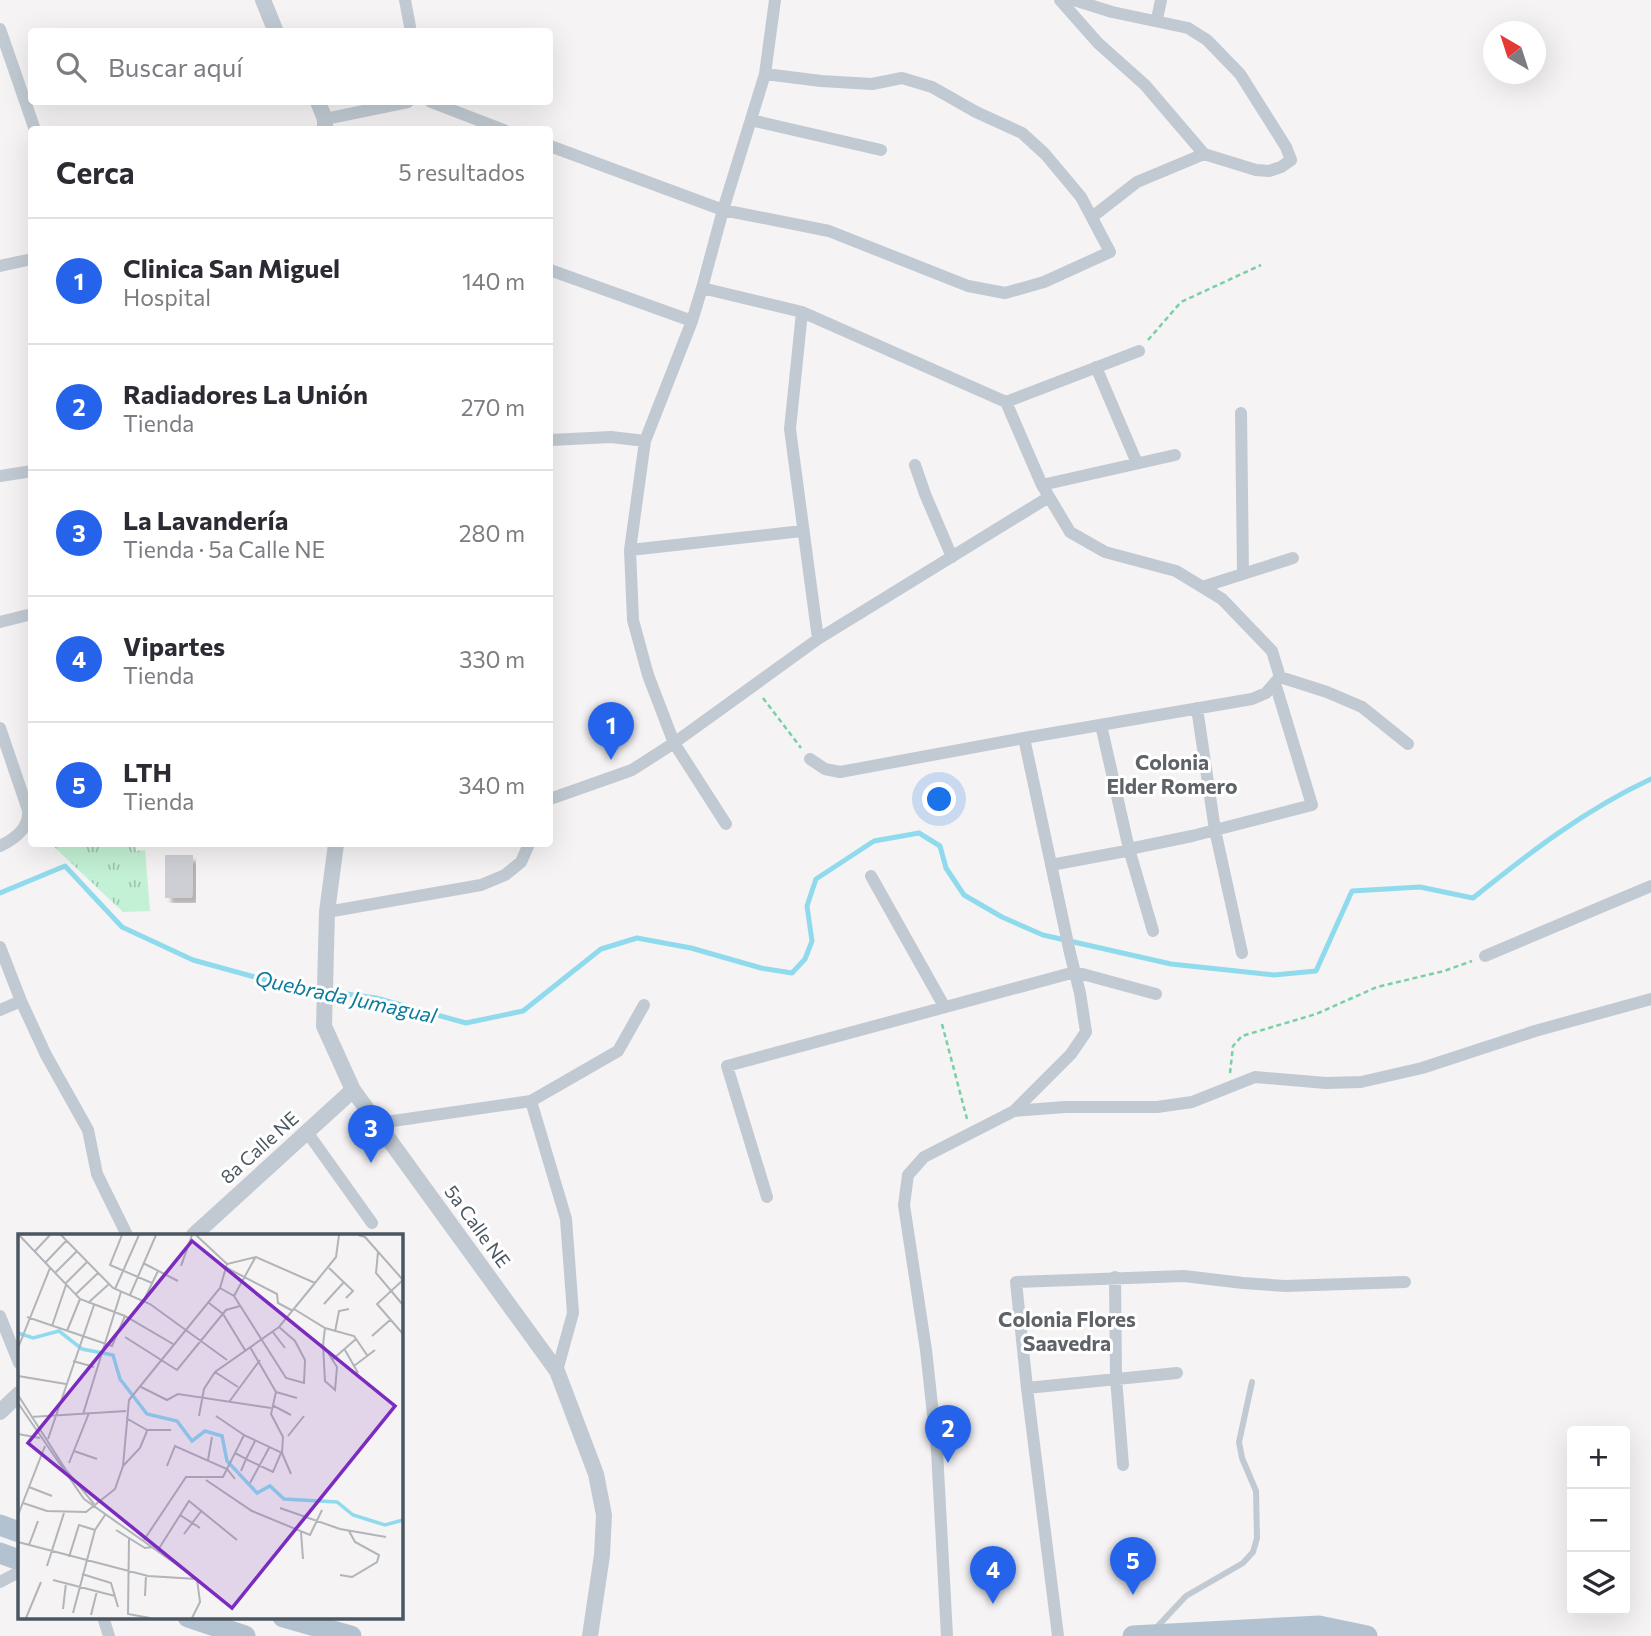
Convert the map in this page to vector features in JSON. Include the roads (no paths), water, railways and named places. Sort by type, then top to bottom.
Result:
[{"type":"main road","points":[[0,1525],[18,1532]]},
{"type":"main road","points":[[0,1553],[18,1560]]},
{"type":"main road","points":[[191,1618],[245,1636]]},
{"type":"main road","points":[[288,1618],[351,1636]]},
{"type":"main road","points":[[1142,1635],[1319,1626],[1365,1636]]},
{"type":"street","points":[[263,0],[274,28]]},
{"type":"street","points":[[405,0],[410,28]]},
{"type":"street","points":[[726,824],[674,743],[648,675],[633,620],[630,550],[645,441],[692,321],[702,288],[765,74],[775,0]]},
{"type":"street","points":[[1060,0],[1098,43],[1145,85],[1204,154],[1256,170],[1269,171],[1290,160],[1286,147],[1240,74],[1208,40],[1188,28],[1157,19],[1112,12],[1074,0]]},
{"type":"street","points":[[1157,19],[1161,0]]},
{"type":"street","points":[[0,29],[34,126]]},
{"type":"street","points":[[553,147],[723,210],[829,231],[968,286],[1005,293],[1044,282],[1110,252],[1081,197],[1045,154],[1022,133],[976,112],[932,87],[902,79],[872,84],[765,74]]},
{"type":"street","points":[[319,105],[325,124],[397,105]]},
{"type":"street","points":[[438,105],[491,126]]},
{"type":"street","points":[[751,120],[881,150]]},
{"type":"street","points":[[1092,217],[1137,182],[1204,154]]},
{"type":"street","points":[[0,267],[28,260]]},
{"type":"street","points":[[553,271],[692,321]]},
{"type":"street","points":[[702,288],[802,312],[1006,402],[1042,485],[1070,532],[1105,552],[1176,571],[1222,599],[1272,650],[1277,680],[1312,806],[1126,851],[1051,865]]},
{"type":"street","points":[[802,312],[790,429],[818,639]]},
{"type":"street","points":[[1006,402],[1139,351]]},
{"type":"street","points":[[1096,367],[1137,463]]},
{"type":"street","points":[[1241,413],[1243,573]]},
{"type":"street","points":[[553,440],[611,437],[645,441]]},
{"type":"street","points":[[1042,485],[1175,455]]},
{"type":"street","points":[[915,465],[953,557]]},
{"type":"street","points":[[1,474],[28,471]]},
{"type":"street","points":[[553,798],[632,770],[674,743],[818,639],[1049,498]]},
{"type":"street","points":[[630,550],[802,531]]},
{"type":"street","points":[[1202,587],[1293,558]]},
{"type":"street","points":[[0,622],[28,615]]},
{"type":"street","points":[[810,759],[825,769],[840,772],[1252,699],[1266,693],[1277,680]]},
{"type":"street","points":[[1277,680],[1327,692],[1362,707],[1408,744]]},
{"type":"street","points":[[1197,708],[1215,830],[1242,953]]},
{"type":"street","points":[[1101,725],[1129,849],[1153,931]]},
{"type":"street","points":[[0,728],[28,816]]},
{"type":"street","points":[[947,1636],[937,1451],[926,1350],[904,1205],[908,1175],[924,1157],[1014,1111],[1072,1054],[1086,1032],[1024,738]]},
{"type":"street","points":[[0,846],[24,830],[28,823]]},
{"type":"street","name":"5a Calle NE","points":[[336,847],[327,912],[324,1026],[353,1090],[557,1371],[596,1474],[604,1515],[590,1636]]},
{"type":"street","points":[[327,912],[481,885],[505,875],[522,862],[528,847]]},
{"type":"street","points":[[871,876],[940,1007]]},
{"type":"street","points":[[1485,956],[1651,886]]},
{"type":"street","points":[[0,947],[46,1055],[88,1130],[97,1174],[127,1234]]},
{"type":"street","points":[[767,1197],[727,1066],[1075,972],[1156,994]]},
{"type":"street","points":[[1014,1111],[1157,1107],[1192,1102],[1255,1077],[1326,1083],[1361,1082],[1422,1068],[1535,1031],[1651,999]]},
{"type":"street","points":[[0,1010],[21,1001]]},
{"type":"street","points":[[379,1123],[531,1101],[618,1051],[644,1005]]},
{"type":"street","name":"8a Calle NE","points":[[195,1234],[353,1090]]},
{"type":"street","points":[[531,1101],[566,1219],[573,1313],[557,1371]]},
{"type":"street","points":[[307,1132],[372,1223]]},
{"type":"street","points":[[1058,1636],[1016,1282],[1184,1276],[1285,1286],[1405,1282]]},
{"type":"street","points":[[1115,1277],[1116,1378],[1124,1465]]},
{"type":"street","points":[[0,1316],[18,1361]]},
{"type":"street","points":[[1027,1388],[1177,1373]]},
{"type":"street","points":[[0,1412],[18,1395]]},
{"type":"street","points":[[0,1582],[18,1573]]},
{"type":"street","points":[[103,1618],[109,1636]]},
{"type":"lane","points":[[1142,1635],[1186,1596],[1243,1563],[1253,1552],[1257,1538],[1256,1490],[1242,1458],[1239,1442],[1252,1382]]},
{"type":"waterway","name":"Quebrada Jumagual","points":[[0,893],[65,866],[122,927],[193,960],[287,986],[376,998],[466,1023],[523,1011],[601,949],[637,938],[691,948],[761,968],[792,973],[805,959],[812,941],[807,906],[816,879],[874,841],[919,833],[940,846],[946,868],[964,895],[1002,917],[1043,935],[1171,964],[1274,975],[1316,971],[1352,891],[1420,887],[1473,898],[1581,818],[1651,779]]},
{"type":"place","name":"Clinica San Miguel","points":[[611,760]]},
{"type":"place","name":"La Lavandería","points":[[371,1163]]},
{"type":"place","name":"Radiadores La Unión","points":[[948,1463]]},
{"type":"place","name":"LTH","points":[[1133,1595]]},
{"type":"place","name":"Vipartes","points":[[993,1604]]},
{"type":"district","name":"Colonia Elder Romero","points":[[1172,773]]},
{"type":"district","name":"Colonia Flores Saavedra","points":[[1067,1330]]}]
